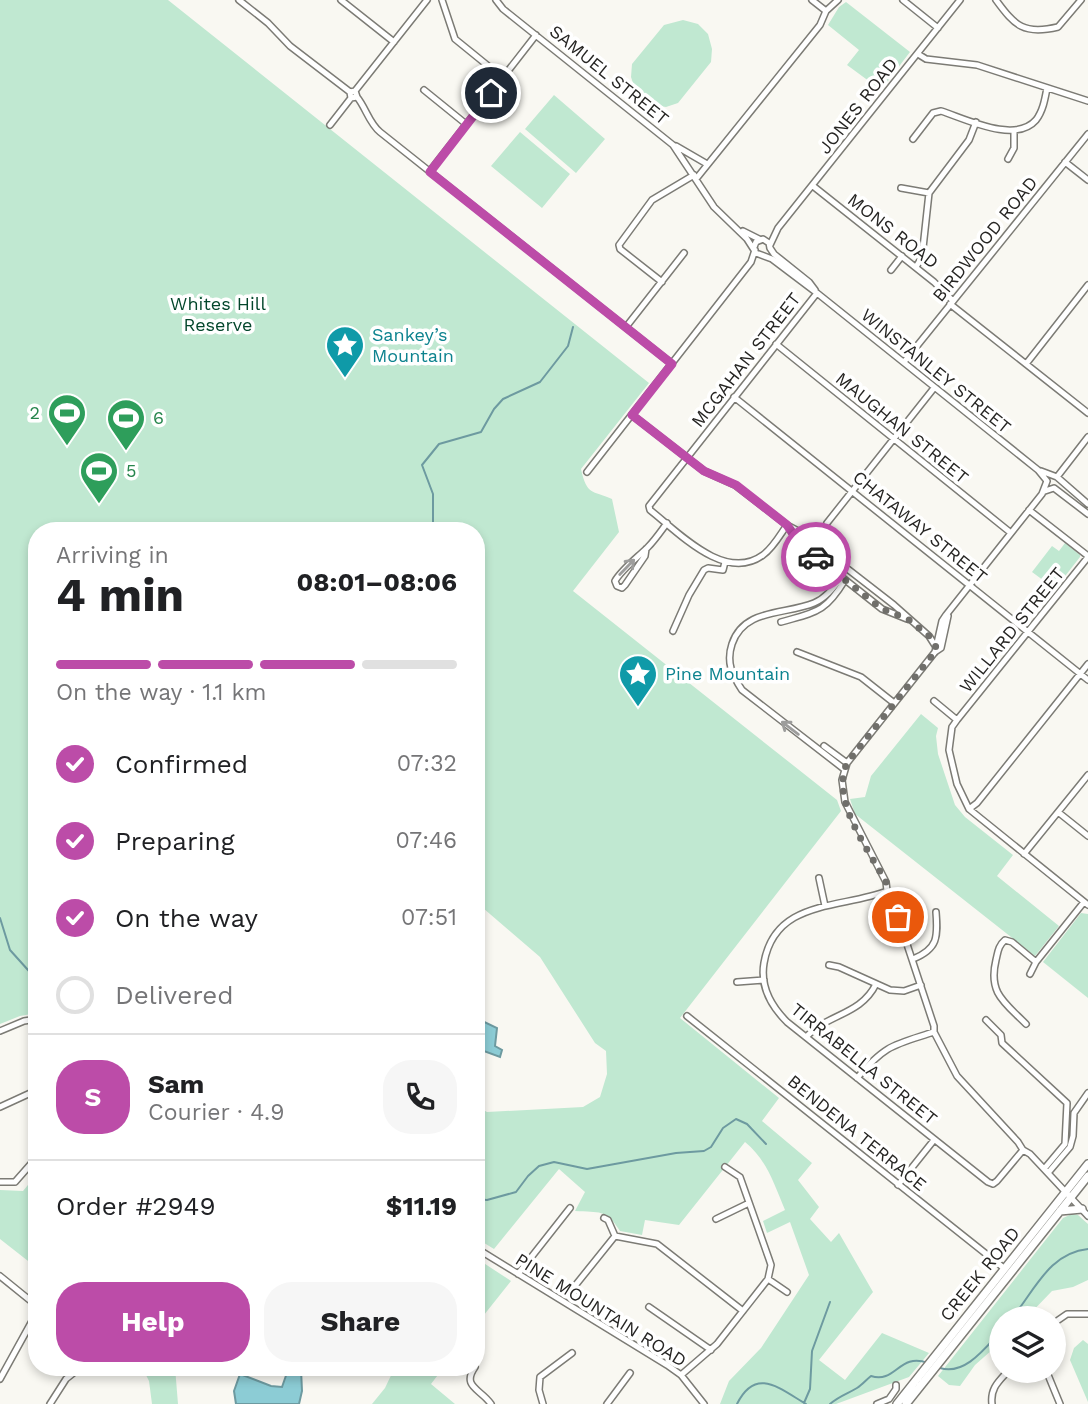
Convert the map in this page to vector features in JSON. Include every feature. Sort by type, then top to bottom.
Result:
[{"type":"main road","name":"CREEK ROAD","points":[[1008,1271],[1060,1211],[1088,1164]]},
{"type":"main road","name":"CREEK ROAD","points":[[897,1404],[937,1360],[1069,1194],[1088,1176]]},
{"type":"main road","points":[[1060,1211],[1082,1209]]},
{"type":"main road","name":"CREEK ROAD","points":[[906,1404],[929,1369]]},
{"type":"street","points":[[239,0],[268,23],[290,46],[363,104],[374,127],[672,364]]},
{"type":"street","points":[[341,0],[394,42]]},
{"type":"street","points":[[330,125],[427,0]]},
{"type":"street","points":[[442,0],[455,39],[503,78]]},
{"type":"street","name":"SAMUEL STREET","points":[[496,0],[503,9],[673,145],[707,164]]},
{"type":"street","points":[[812,0],[826,11]]},
{"type":"street","points":[[662,282],[619,245],[652,200],[695,177],[707,164],[820,25],[826,11],[838,0]]},
{"type":"street","points":[[903,0],[938,28]]},
{"type":"street","name":"JONES ROAD","points":[[763,255],[778,229],[960,0]]},
{"type":"street","points":[[996,0],[1019,27],[1037,30],[1058,27],[1081,0]]},
{"type":"street","points":[[430,172],[536,35]]},
{"type":"street","points":[[918,54],[926,59],[977,65],[1088,101]]},
{"type":"street","points":[[913,139],[937,111],[1014,131],[1030,126],[1040,113],[1047,88]]},
{"type":"street","points":[[424,90],[466,124]]},
{"type":"street","points":[[916,267],[922,257],[929,193],[969,140],[976,122]]},
{"type":"street","points":[[1008,159],[1014,148],[1014,131]]},
{"type":"street","name":"BIRDWOOD ROAD","points":[[904,362],[1088,134]]},
{"type":"street","name":"SAMUEL STREET","points":[[673,145],[714,207],[763,255]]},
{"type":"street","points":[[1065,162],[1088,180]]},
{"type":"street","name":"MONS ROAD","points":[[813,186],[916,267],[952,303],[1088,413]]},
{"type":"street","points":[[901,188],[929,193]]},
{"type":"street","name":"SAMUEL STREET","points":[[734,226],[770,247]]},
{"type":"street","name":"JONES ROAD","points":[[755,248],[778,229]]},
{"type":"street","name":"WINSTANLEY STREET","points":[[770,247],[774,254],[809,282],[817,293]]},
{"type":"street","points":[[587,472],[751,262],[755,248]]},
{"type":"street","points":[[626,327],[684,253]]},
{"type":"street","points":[[751,262],[763,255]]},
{"type":"street","name":"WINSTANLEY STREET","points":[[763,255],[817,293],[904,362],[1088,514]]},
{"type":"street","points":[[891,270],[902,256]]},
{"type":"street","points":[[1026,364],[1088,285]]},
{"type":"street","name":"MCGAHAN STREET","points":[[725,562],[709,556],[650,510],[649,506],[817,293]]},
{"type":"street","name":"MAUGHAN STREET","points":[[776,344],[1012,533]]},
{"type":"street","points":[[827,523],[934,387]]},
{"type":"street","name":"CHATAWAY STREET","points":[[734,397],[1088,680]]},
{"type":"street","points":[[632,415],[704,471],[736,485],[811,540],[929,636],[935,650]]},
{"type":"street","points":[[1088,437],[1056,478],[1047,482],[1042,494],[948,612],[942,621],[935,650],[846,766],[842,780],[845,802],[886,882],[913,959],[934,1032],[957,1076],[1023,1150],[1088,1216]]},
{"type":"street","name":"WINSTANLEY STREET","points":[[1038,470],[1056,478],[1088,504]]},
{"type":"street","points":[[1042,494],[1059,484],[1056,478]]},
{"type":"street","points":[[1029,510],[1088,556]]},
{"type":"street","points":[[646,549],[645,556],[625,586],[617,586],[617,577],[625,572],[667,523]]},
{"type":"street","points":[[673,631],[704,570],[723,570],[725,562],[755,559],[763,555],[787,525]]},
{"type":"street","points":[[787,525],[800,544],[882,609],[908,619]]},
{"type":"street","name":"WILLARD STREET","points":[[957,720],[1088,556]]},
{"type":"street","points":[[781,622],[828,606],[843,578]]},
{"type":"street","points":[[843,578],[816,602],[762,615],[745,624],[733,641],[729,663],[742,690],[846,766]]},
{"type":"street","points":[[935,650],[941,648],[944,641],[948,612]]},
{"type":"street","points":[[929,636],[940,633]]},
{"type":"street","points":[[797,652],[861,677],[894,703]]},
{"type":"street","points":[[969,809],[977,803],[1088,664]]},
{"type":"street","points":[[934,701],[957,720],[952,727],[949,750],[957,784],[969,809],[1086,904],[1036,962],[1030,974]]},
{"type":"street","points":[[824,746],[846,766]]},
{"type":"street","points":[[1024,854],[1088,775]]},
{"type":"street","points":[[1058,812],[1088,836]]},
{"type":"street","points":[[819,878],[825,906]]},
{"type":"street","points":[[737,982],[764,980],[763,969],[768,947],[781,927],[802,912],[887,891]]},
{"type":"street","points":[[913,959],[926,954],[933,946],[937,931],[936,912]]},
{"type":"street","points":[[1026,1024],[995,988],[992,975],[999,945],[1005,940],[1012,942],[1036,962]]},
{"type":"street","points":[[829,965],[898,992],[921,985]]},
{"type":"street","name":"TIRRABELLA STREET","points":[[764,980],[772,1005],[787,1022],[993,1184],[1023,1150]]},
{"type":"street","points":[[806,1037],[862,1003],[876,984]]},
{"type":"street","name":"BENDENA TERRACE","points":[[687,1016],[1008,1271]]},
{"type":"street","points":[[0,1031],[28,1020]]},
{"type":"street","points":[[986,1020],[1000,1035],[1002,1043],[1066,1103],[1068,1145]]},
{"type":"street","points":[[857,1078],[874,1058],[888,1047],[934,1032]]},
{"type":"street","points":[[1046,1171],[1073,1136],[1074,1113],[1088,1093]]},
{"type":"street","points":[[0,1107],[28,1094]]},
{"type":"street","points":[[898,1185],[934,1140]]},
{"type":"street","points":[[0,1182],[15,1182],[28,1167]]},
{"type":"street","points":[[681,1376],[711,1350],[743,1311],[768,1279],[771,1265],[740,1177],[725,1167]]},
{"type":"street","points":[[716,1219],[749,1203]]},
{"type":"street","points":[[518,1274],[570,1208]]},
{"type":"street","points":[[604,1218],[608,1220],[615,1236]]},
{"type":"street","points":[[615,1236],[657,1244],[743,1311]]},
{"type":"street","points":[[570,1292],[615,1236]]},
{"type":"street","name":"PINE MOUNTAIN ROAD","points":[[485,1254],[681,1376],[704,1404]]},
{"type":"street","points":[[0,1276],[28,1299]]},
{"type":"street","points":[[768,1279],[787,1292]]},
{"type":"street","points":[[563,1288],[577,1297]]},
{"type":"street","points":[[649,1307],[711,1350]]},
{"type":"street","points":[[1066,1315],[1088,1314]]},
{"type":"street","points":[[0,1379],[28,1327]]},
{"type":"street","points":[[543,1404],[538,1390],[540,1377],[572,1353]]},
{"type":"street","points":[[607,1404],[630,1373]]},
{"type":"street","points":[[50,1404],[70,1376]]},
{"type":"street","points":[[470,1376],[471,1385],[491,1404]]},
{"type":"street","points":[[992,1404],[992,1392],[997,1383]]},
{"type":"street","points":[[1051,1383],[1060,1404]]},
{"type":"street","points":[[877,1404],[888,1399],[896,1385]]},
{"type":"green space","name":"Whites Hill Reserve","points":[[0,0],[168,0],[649,383],[581,469],[591,491],[612,499],[619,532],[573,591],[837,800],[841,811],[680,1018],[779,1098],[762,1121],[812,1163],[798,1180],[819,1207],[810,1219],[831,1242],[839,1233],[873,1292],[819,1360],[845,1380],[882,1333],[929,1353],[909,1377],[836,1404],[720,1404],[729,1381],[761,1348],[809,1275],[790,1222],[767,1233],[763,1221],[785,1210],[764,1165],[745,1142],[679,1225],[645,1220],[642,1235],[620,1231],[610,1218],[601,1213],[575,1211],[585,1192],[559,1169],[494,1249],[485,1244],[485,1111],[583,1107],[600,1097],[607,1074],[606,1051],[595,1043],[540,957],[485,910],[485,522],[28,522],[28,1015],[0,1024]]},
{"type":"green space","points":[[846,2],[910,52],[881,90],[847,65],[859,50],[828,25],[839,7]]},
{"type":"green space","points":[[683,20],[698,24],[708,34],[712,49],[711,62],[678,103],[666,107],[653,105],[641,98],[635,89],[631,77],[632,64],[664,25]]},
{"type":"green space","points":[[554,95],[605,139],[576,173],[525,129]]},
{"type":"green space","points":[[520,132],[570,174],[542,208],[491,166]]},
{"type":"green space","points":[[1065,543],[1080,557],[1055,589],[1032,572],[1052,546],[1059,551]]},
{"type":"green space","points":[[921,714],[938,728],[938,754],[955,805],[965,817],[1013,855],[997,876],[1059,926],[1035,956],[855,814],[850,799],[865,797],[871,776]]},
{"type":"green space","points":[[1081,913],[1088,914],[1088,998],[1043,962]]},
{"type":"green space","points":[[28,1185],[28,1261],[0,1239],[0,1190],[23,1191]]},
{"type":"green space","points":[[1072,1214],[1078,1215],[1088,1224],[1088,1280],[1073,1287],[1052,1291],[1038,1306],[993,1306],[1063,1218]]},
{"type":"green space","points":[[485,1264],[511,1281],[485,1314]]},
{"type":"green space","points":[[989,1312],[989,1353],[975,1365],[960,1386],[949,1385],[938,1376]]},
{"type":"green space","points":[[1083,1340],[1088,1344],[1088,1402],[1070,1360],[1074,1348]]},
{"type":"green space","points":[[146,1376],[176,1376],[178,1404],[152,1404]]},
{"type":"green space","points":[[391,1376],[437,1376],[431,1384],[455,1404],[372,1404]]},
{"type":"water","points":[[485,1022],[497,1028],[495,1046],[502,1050],[500,1057],[485,1051]]},
{"type":"water","points":[[239,1376],[282,1387],[286,1376],[301,1376],[299,1404],[236,1404],[234,1391]]},
{"type":"waterway","points":[[433,522],[433,494],[422,465],[439,444],[481,432],[503,399],[540,382],[568,346],[573,327]]},
{"type":"waterway","points":[[0,918],[10,950],[28,970]]},
{"type":"waterway","points":[[485,1200],[516,1192],[539,1166],[554,1162],[587,1169],[676,1153],[704,1151],[711,1147],[723,1128],[736,1119],[747,1124],[766,1144]]},
{"type":"waterway","points":[[1021,1306],[1053,1265],[1074,1252],[1088,1249]]},
{"type":"waterway","points":[[804,1403],[810,1389],[812,1351],[830,1302]]},
{"type":"waterway","points":[[940,1368],[958,1368],[989,1344]]},
{"type":"waterway","points":[[830,1404],[859,1387],[871,1376],[886,1376],[910,1362],[928,1363]]},
{"type":"waterway","points":[[737,1404],[744,1392],[760,1383],[778,1387],[806,1404]]},
{"type":"way so far","points":[[816,557],[882,609],[908,619],[929,636],[936,647],[935,652],[847,763],[842,780],[842,792],[848,813],[886,882],[898,917]]},
{"type":"place","name":"Sankey’s Mountain","points":[[345,379]]},
{"type":"place","name":"2","points":[[67,447]]},
{"type":"place","name":"6","points":[[126,452]]},
{"type":"place","name":"5","points":[[99,505]]},
{"type":"place","name":"Pine Mountain","points":[[638,708]]},
{"type":"route","points":[[491,93],[430,172],[672,364],[632,415],[704,471],[736,485],[787,525],[800,544],[816,557]]}]
